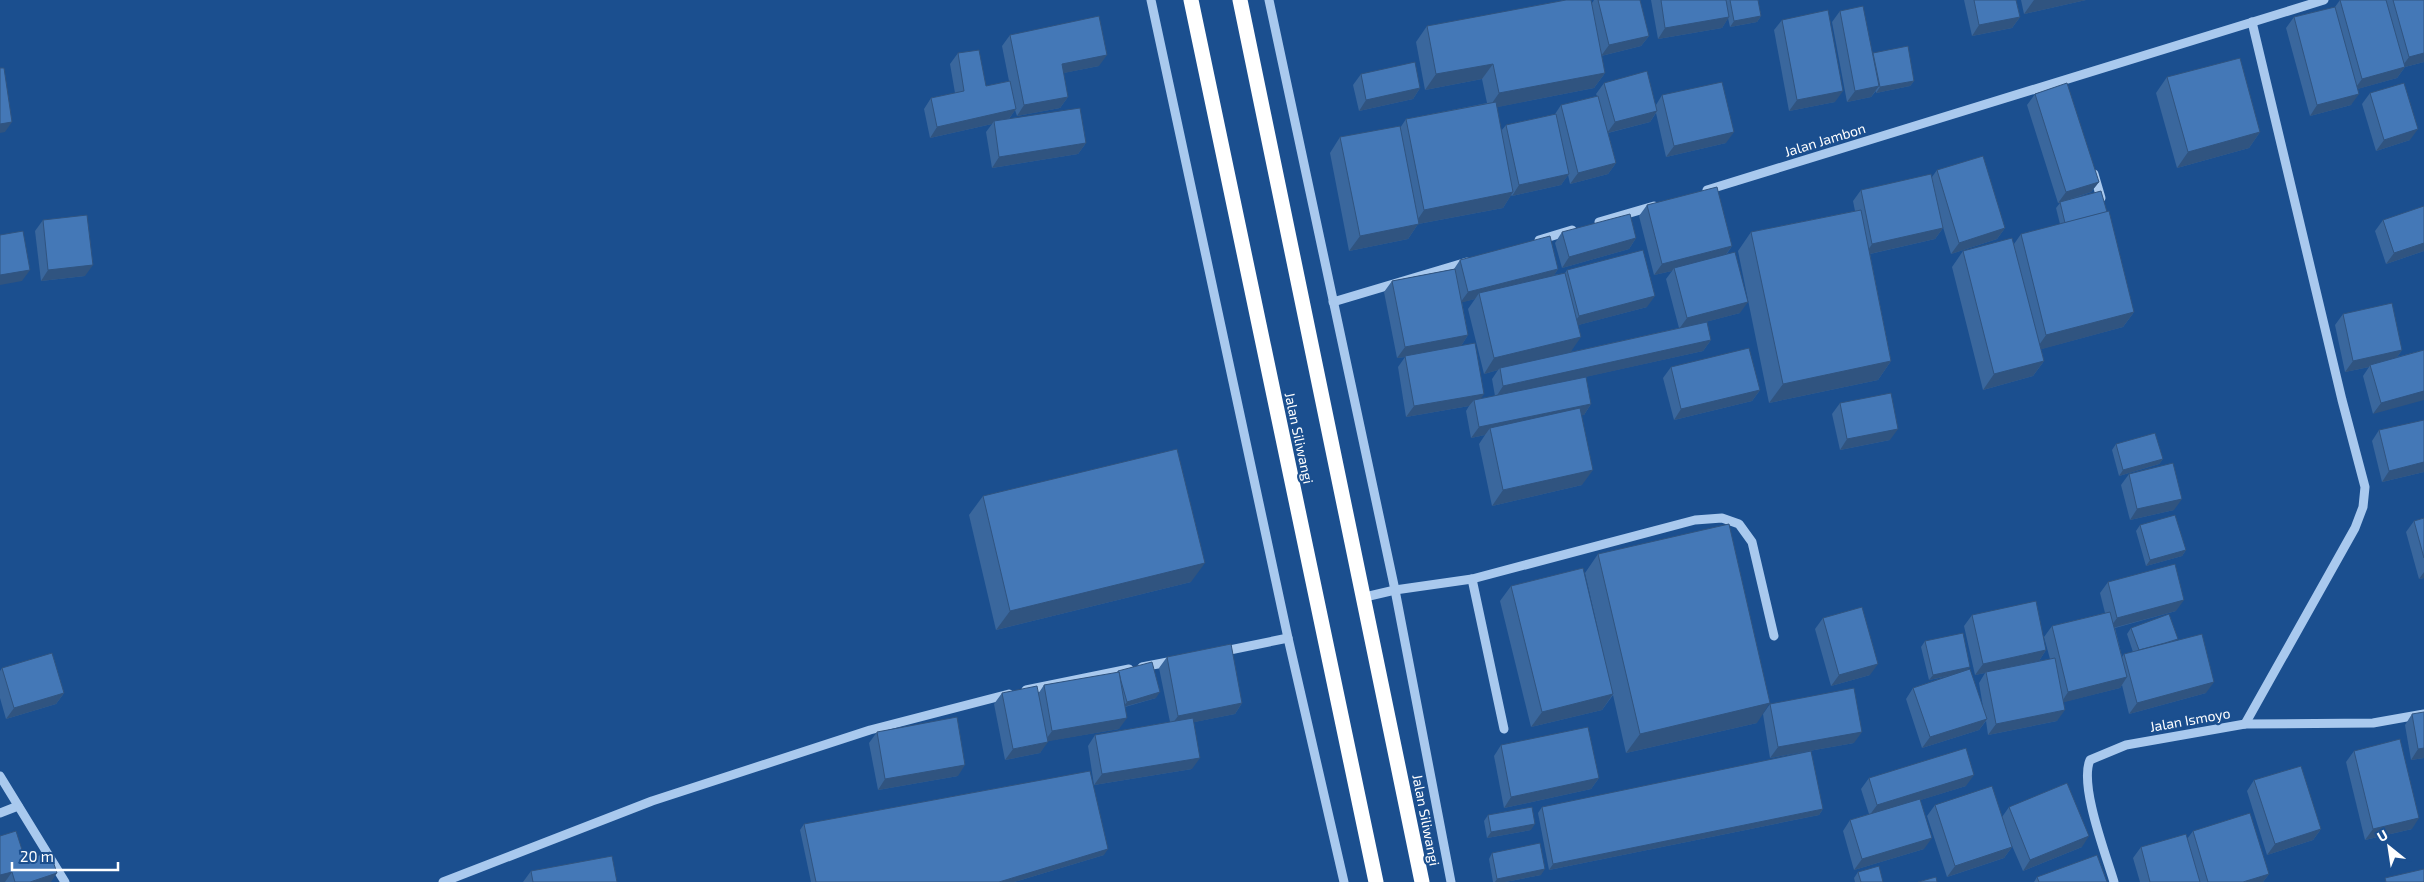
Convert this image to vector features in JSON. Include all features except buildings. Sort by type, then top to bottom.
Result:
[{"type":"highway","name":"Jalan Siliwangi","points":[[1191,0],[1376,882]]},
{"type":"highway","name":"Jalan Siliwangi","points":[[1240,0],[1365,598],[1422,882]]},
{"type":"street","points":[[1151,0],[1288,638],[1344,882]]},
{"type":"street","points":[[1269,0],[1394,590],[1451,882]]},
{"type":"street","name":"Jalan Jambon","points":[[1695,194],[2065,85],[2252,22],[2324,0]]},
{"type":"street","points":[[2245,724],[2355,528],[2363,506],[2365,487],[2342,400],[2252,22]]},
{"type":"street","points":[[2090,160],[2101,198]]},
{"type":"street","points":[[1590,225],[1666,203]]},
{"type":"street","points":[[1533,242],[1580,228]]},
{"type":"street","points":[[1333,302],[1476,259]]},
{"type":"street","points":[[1365,598],[1394,590],[1472,579],[1696,520],[1722,518],[1739,524],[1752,542],[1774,636]]},
{"type":"street","points":[[1472,579],[1504,729]]},
{"type":"street","points":[[1209,654],[1288,638]]},
{"type":"street","points":[[443,882],[652,801],[870,730],[1048,684],[1181,659]]},
{"type":"street","name":"Jalan Ismoyo","points":[[2114,882],[2092,808],[2087,767],[2090,760],[2126,745],[2245,724],[2373,723],[2424,714]]},
{"type":"street","points":[[0,776],[65,882]]},
{"type":"street","points":[[0,813],[18,806]]}]
